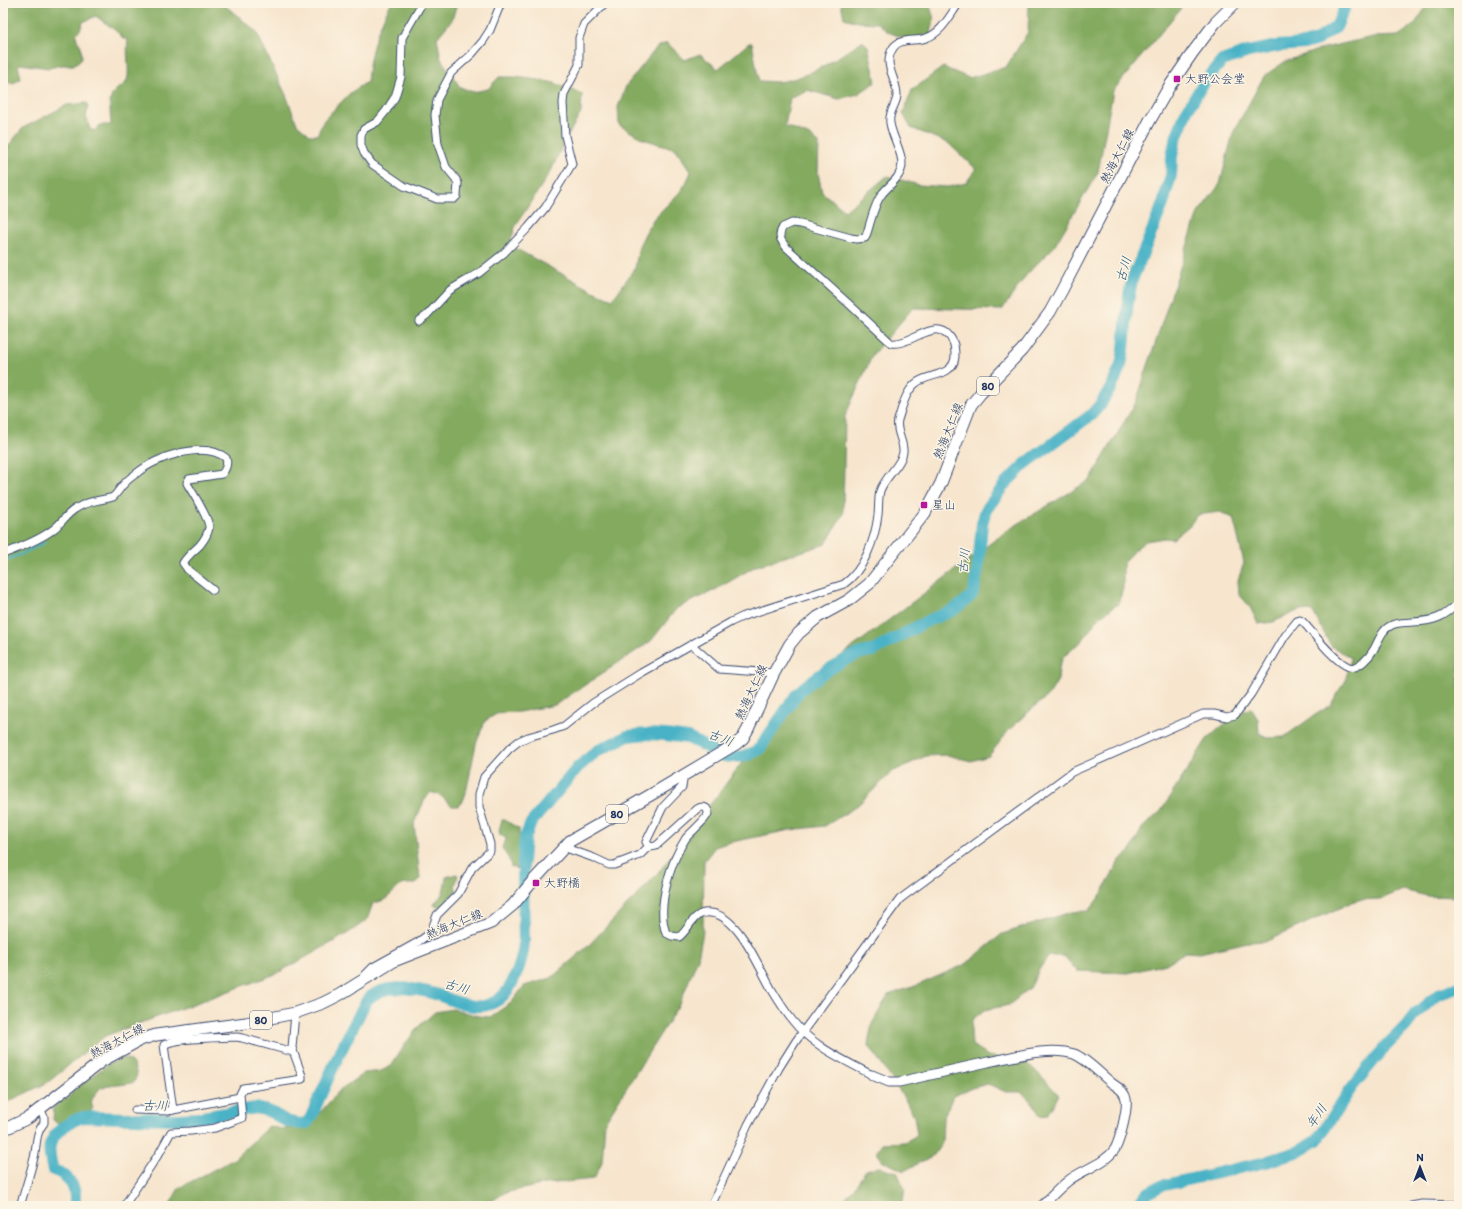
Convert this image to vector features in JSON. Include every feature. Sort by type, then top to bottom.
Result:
[{"type":"main road","name":"熱海大仁線","points":[[3,1130],[28,1118],[102,1061],[140,1040],[156,1035],[246,1023],[295,1013],[323,1003],[339,995],[394,961],[491,924],[518,900],[532,882],[570,841],[736,744],[746,733],[774,673],[790,644],[799,633],[818,617],[849,600],[866,588],[925,513],[941,483],[972,405],[980,394],[1022,350],[1050,312],[1149,122],[1169,87],[1215,23],[1234,3]]},
{"type":"street","points":[[422,3],[402,38],[401,76],[395,97],[377,122],[364,129],[361,136],[361,145],[364,153],[372,164],[404,186],[437,199],[449,200],[454,199],[457,196],[458,183],[456,178],[446,167],[438,144],[435,115],[437,100],[451,73],[472,54],[490,30],[501,3]]},
{"type":"street","points":[[419,320],[427,315],[450,290],[479,273],[504,253],[545,208],[563,176],[572,164],[565,136],[563,104],[564,94],[579,65],[579,38],[584,24],[606,3]]},
{"type":"street","points":[[361,980],[373,967],[418,942],[428,934],[432,929],[437,915],[458,894],[472,868],[490,851],[490,844],[479,807],[479,794],[484,777],[503,755],[519,741],[564,726],[593,703],[731,622],[744,616],[838,587],[852,578],[869,550],[878,516],[880,492],[902,457],[902,443],[897,429],[897,424],[907,394],[919,381],[940,374],[951,367],[955,352],[952,341],[944,331],[938,329],[934,329],[898,343],[891,344],[787,248],[780,239],[780,235],[783,226],[792,223],[851,238],[865,238],[877,202],[899,174],[902,165],[890,123],[890,111],[897,94],[889,63],[892,49],[896,44],[902,41],[921,40],[934,34],[942,27],[959,3]]},
{"type":"street","points":[[3,554],[46,534],[55,528],[79,506],[95,500],[113,497],[124,483],[147,466],[185,451],[211,451],[222,454],[226,458],[227,465],[222,474],[189,479],[187,482],[207,519],[209,527],[207,535],[183,563],[188,570],[213,590]]},
{"type":"street","points":[[711,1206],[752,1119],[779,1068],[900,899],[1072,772],[1203,714],[1214,714],[1228,717],[1235,715],[1251,694],[1285,636],[1297,621],[1300,620],[1304,622],[1328,650],[1350,668],[1357,667],[1370,655],[1383,632],[1389,626],[1398,623],[1416,622],[1441,617],[1449,612],[1459,602]]},
{"type":"street","points":[[692,645],[719,669],[774,673]]},
{"type":"street","points":[[649,846],[646,842],[651,830],[663,807],[682,787],[684,775]]},
{"type":"street","points":[[563,847],[614,866],[640,855],[649,846],[656,846],[700,807],[705,807],[708,810],[707,817],[686,839],[671,867],[662,914],[666,933],[679,937],[683,934],[692,920],[701,914],[710,912],[721,916],[738,931],[772,991],[803,1033],[838,1057],[889,1082],[899,1082],[1024,1055],[1054,1051],[1076,1055],[1085,1061],[1124,1092],[1126,1098],[1119,1140],[1111,1155],[1068,1181],[1042,1206]]},
{"type":"street","points":[[124,1206],[160,1152],[171,1132],[215,1128],[242,1118],[240,1094],[243,1088],[302,1079],[293,1052],[292,1044],[295,1013]]},
{"type":"street","points":[[173,1110],[163,1046],[165,1044],[190,1039],[242,1038],[293,1052]]},
{"type":"street","points":[[135,1110],[168,1112],[241,1099]]},
{"type":"street","points":[[20,1206],[34,1157],[40,1127],[44,1123],[44,1117],[40,1108]]},
{"type":"street","points":[[1412,1206],[1422,1204],[1459,1205]]},
{"type":"green space","points":[[3,3],[222,3],[256,31],[286,95],[297,124],[310,135],[317,135],[324,120],[350,93],[367,82],[374,41],[391,3],[457,3],[452,20],[437,38],[441,59],[460,87],[473,92],[488,89],[499,77],[515,77],[555,83],[582,94],[581,113],[564,142],[551,171],[516,225],[511,240],[513,247],[595,292],[613,299],[635,268],[639,246],[654,218],[679,193],[691,172],[676,149],[643,139],[619,125],[618,107],[626,86],[657,47],[667,43],[685,60],[700,54],[718,69],[749,43],[752,43],[759,81],[778,82],[790,80],[812,72],[862,41],[868,46],[876,82],[858,94],[839,99],[807,90],[790,98],[785,126],[808,135],[819,143],[818,173],[822,192],[845,211],[887,176],[919,185],[948,187],[966,183],[976,169],[948,143],[911,128],[903,114],[912,90],[943,67],[969,78],[1006,67],[1028,32],[1029,3],[1185,3],[1113,91],[1098,172],[1054,247],[1027,274],[1002,310],[913,308],[873,354],[845,416],[843,514],[826,544],[756,566],[715,590],[677,608],[651,641],[555,705],[519,712],[498,713],[485,721],[476,744],[463,801],[458,806],[452,806],[441,796],[431,792],[425,799],[414,823],[420,879],[416,884],[406,884],[400,886],[385,899],[373,903],[367,920],[347,934],[276,974],[105,1036],[47,1083],[3,1104],[3,157],[9,145],[23,128],[67,105],[87,103],[88,107],[86,118],[90,129],[95,131],[100,125],[111,125],[110,108],[112,95],[126,83],[128,76],[128,39],[123,39],[115,30],[96,16],[83,22],[80,30],[76,34],[77,40],[81,46],[82,58],[74,65],[61,65],[49,68],[20,64],[18,66],[21,78],[16,82],[6,82],[3,80]]},
{"type":"green space","points":[[841,3],[929,3],[934,19],[931,34],[909,40],[888,32],[878,23],[859,22],[844,18]]},
{"type":"green space","points":[[1429,3],[1459,3],[1459,897],[1427,896],[1403,890],[1381,899],[1357,900],[1267,941],[1248,942],[1200,953],[1185,952],[1166,964],[1128,973],[1077,971],[1064,956],[1049,956],[1040,968],[1030,988],[1009,1005],[984,1010],[972,1020],[971,1031],[972,1045],[988,1056],[1019,1061],[1032,1067],[1059,1095],[1047,1115],[1040,1116],[1034,1104],[1021,1092],[1006,1092],[988,1084],[972,1088],[953,1096],[943,1119],[942,1143],[934,1155],[904,1171],[883,1161],[876,1152],[882,1143],[905,1142],[917,1135],[914,1116],[903,1096],[868,1044],[872,1024],[888,995],[918,985],[966,964],[1002,934],[1071,912],[1089,911],[1102,893],[1119,861],[1130,852],[1142,828],[1161,811],[1207,739],[1235,715],[1251,708],[1258,719],[1259,733],[1269,738],[1284,737],[1331,705],[1345,682],[1351,658],[1331,646],[1313,612],[1300,610],[1273,622],[1258,624],[1250,607],[1239,594],[1238,580],[1244,563],[1233,518],[1220,512],[1197,515],[1190,525],[1173,539],[1164,538],[1146,541],[1134,550],[1123,564],[1123,589],[1118,604],[1099,617],[1082,641],[1063,657],[1059,668],[1058,680],[1049,695],[1009,730],[989,756],[971,761],[947,755],[926,756],[892,772],[857,806],[825,826],[790,830],[727,843],[715,847],[704,861],[703,932],[698,958],[680,1003],[605,1122],[602,1162],[594,1179],[545,1184],[504,1193],[491,1202],[491,1206],[169,1206],[179,1188],[234,1159],[269,1126],[281,1129],[308,1126],[341,1089],[364,1073],[381,1071],[391,1066],[418,1027],[435,1012],[453,1009],[478,1016],[490,1017],[511,1003],[524,986],[551,978],[587,947],[659,872],[747,756],[795,698],[837,659],[1008,530],[1090,480],[1136,402],[1198,213],[1220,184],[1233,133],[1264,76],[1286,61],[1324,48],[1373,37],[1398,36],[1414,25]]},
{"type":"green space","points":[[502,820],[505,820],[519,829],[519,835],[522,838],[521,867],[518,869],[511,867],[510,861],[502,847],[506,838],[500,835],[499,830]]},
{"type":"green space","points":[[456,874],[458,875],[455,887],[457,890],[442,906],[437,907],[434,905],[442,894],[446,877]]},
{"type":"green space","points":[[122,1058],[131,1061],[134,1066],[137,1075],[134,1082],[101,1087],[91,1102],[93,1108],[89,1113],[76,1116],[64,1123],[58,1124],[53,1120],[54,1106],[61,1100],[67,1099],[75,1089],[106,1065]]},
{"type":"green space","points":[[879,1167],[897,1172],[905,1189],[902,1206],[838,1206],[855,1187],[866,1170]]},
{"type":"waterway","name":"古川","points":[[74,1206],[74,1188],[64,1175],[53,1170],[49,1151],[55,1135],[63,1127],[73,1121],[83,1117],[196,1118],[256,1108],[271,1112],[286,1121],[300,1124],[307,1123],[363,1007],[368,999],[375,994],[400,988],[418,990],[472,1006],[493,1003],[505,994],[513,981],[523,953],[523,861],[525,838],[531,823],[578,767],[597,751],[628,736],[646,734],[688,738],[724,756],[739,757],[752,753],[760,748],[797,694],[821,674],[855,656],[873,651],[929,620],[952,611],[971,596],[974,591],[978,568],[982,523],[986,510],[1005,484],[1025,464],[1091,415],[1100,405],[1112,386],[1121,365],[1124,349],[1128,301],[1132,280],[1163,204],[1171,175],[1172,156],[1175,141],[1186,112],[1203,84],[1222,61],[1248,52],[1278,46],[1304,44],[1317,40],[1336,27],[1347,3]]},
{"type":"waterway","points":[[3,561],[22,554],[45,542]]},
{"type":"waterway","name":"年川","points":[[1136,1206],[1148,1193],[1160,1186],[1266,1162],[1300,1151],[1317,1140],[1352,1087],[1415,1014],[1439,994],[1459,987]]},
{"type":"place","name":"大野公会堂","points":[[1177,79]]},
{"type":"place","name":"星山","points":[[924,505]]},
{"type":"place","name":"大野橋","points":[[536,883]]}]
